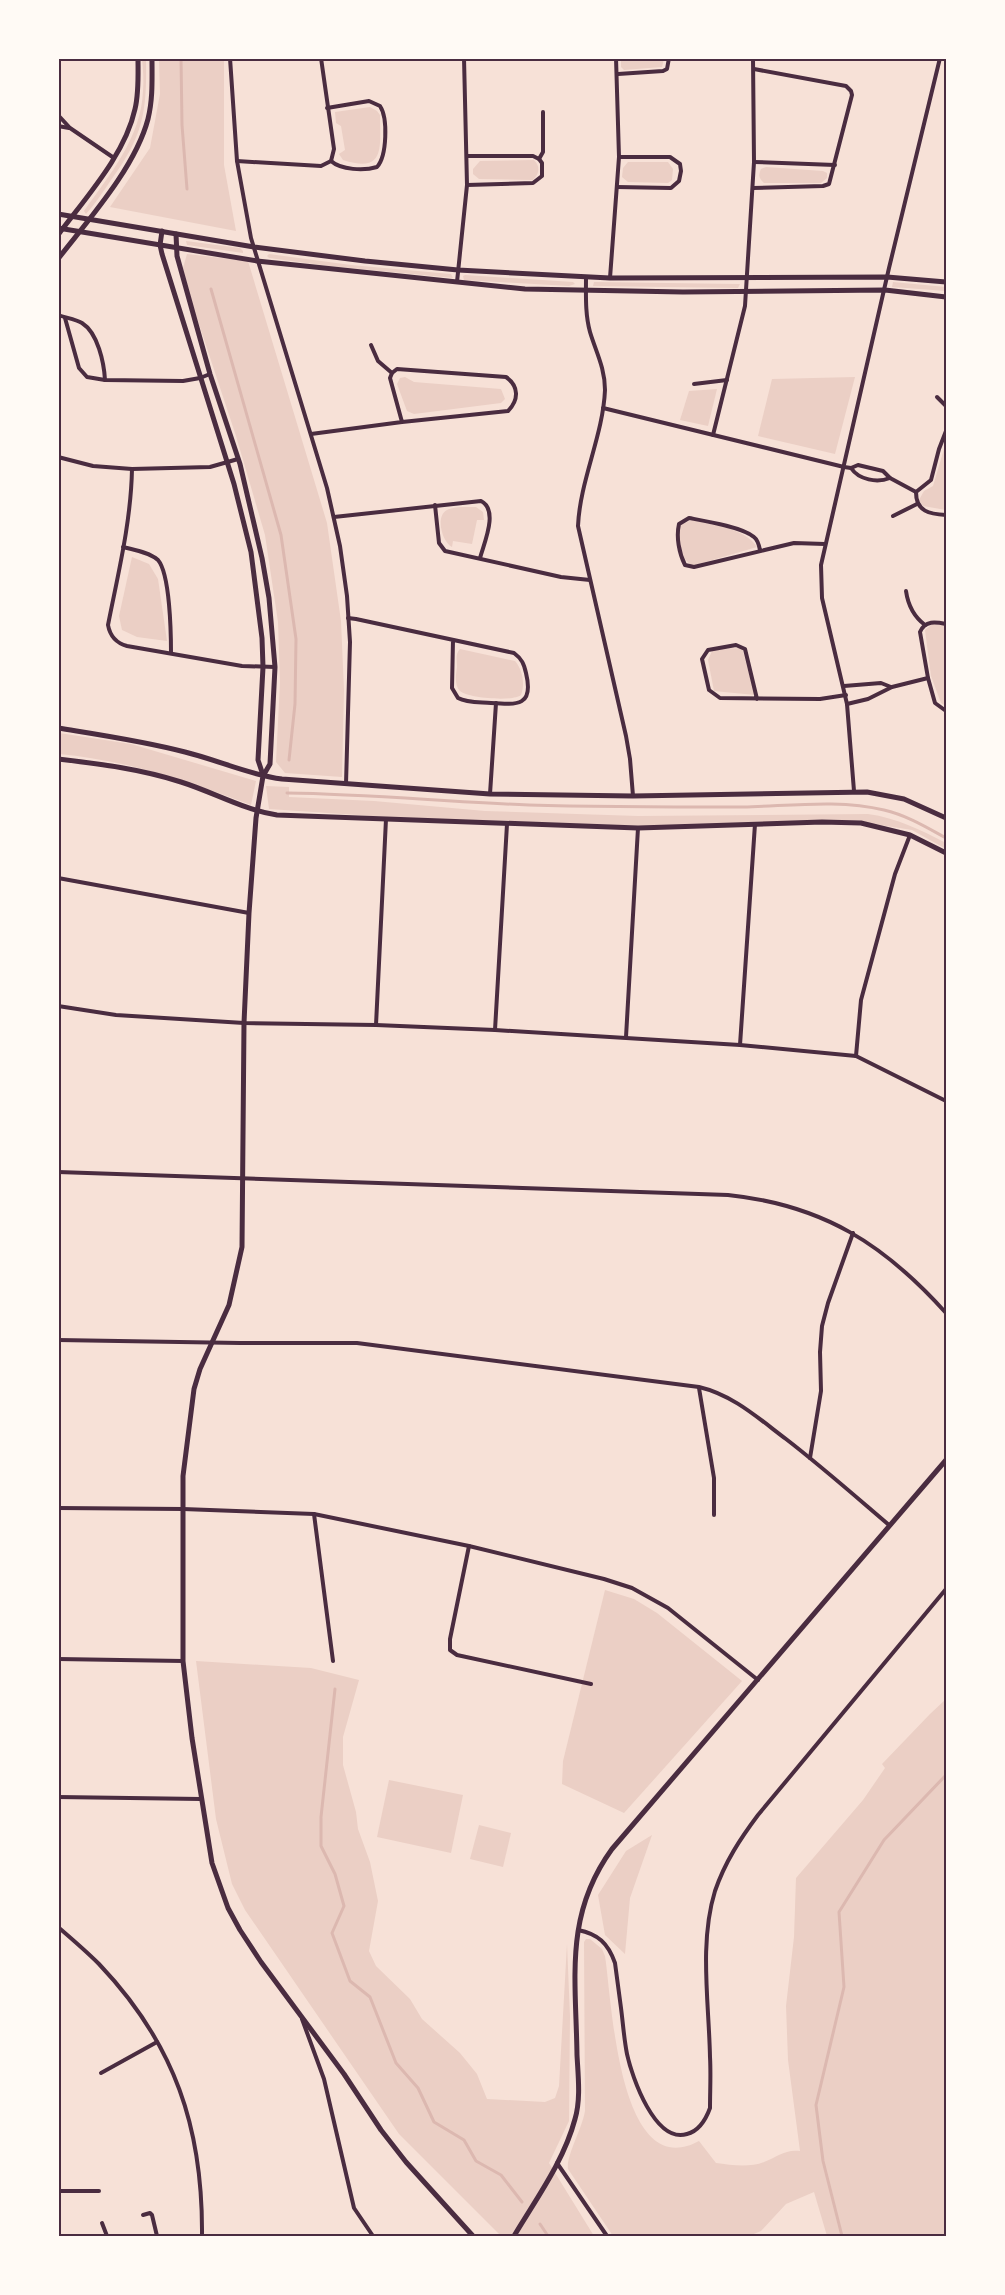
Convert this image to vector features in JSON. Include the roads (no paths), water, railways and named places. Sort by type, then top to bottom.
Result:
[{"type":"street","points":[[58,235],[114,158],[127,135],[135,110],[138,90],[138,58]]},
{"type":"street","points":[[58,259],[130,161],[141,140],[151,105],[152,58]]},
{"type":"street","points":[[230,58],[237,161],[257,261],[311,434],[334,518],[344,574],[350,666],[346,784]]},
{"type":"street","points":[[237,161],[321,166],[331,161],[334,149],[321,58]]},
{"type":"street","points":[[457,283],[468,156],[464,58]]},
{"type":"street","points":[[609,278],[619,157],[616,58]]},
{"type":"street","points":[[618,74],[663,71],[667,69],[669,58]]},
{"type":"street","points":[[713,435],[745,306],[754,162],[753,58]]},
{"type":"street","points":[[854,791],[846,695],[822,598],[820,575],[825,544],[940,58]]},
{"type":"street","points":[[753,188],[827,186],[831,181],[852,98],[850,89],[846,86],[754,69]]},
{"type":"street","points":[[327,108],[369,101],[380,106],[384,115],[384,155],[377,167],[370,169],[342,167],[331,161]]},
{"type":"street","points":[[539,159],[543,152],[543,112]]},
{"type":"street","points":[[58,115],[70,128],[114,158]]},
{"type":"street","points":[[58,126],[70,128]]},
{"type":"street","points":[[467,185],[532,183],[542,176],[542,163],[533,156],[468,156]]},
{"type":"street","points":[[617,187],[671,188],[679,181],[681,171],[680,164],[670,157],[619,157]]},
{"type":"street","points":[[754,162],[835,165]]},
{"type":"street","points":[[58,214],[254,247],[458,270],[609,278],[887,277],[946,282]]},
{"type":"street","points":[[61,228],[257,261],[525,289],[746,292],[885,290],[946,297]]},
{"type":"street","points":[[162,231],[160,245],[240,507],[251,552],[259,609],[263,667],[258,760],[263,776]]},
{"type":"street","points":[[176,234],[175,247],[210,374],[238,459],[264,568],[275,667],[270,764],[263,776],[257,811],[249,913],[244,1023],[242,1247],[229,1305],[200,1369],[192,1398],[183,1476],[183,1660],[201,1799],[212,1863],[228,1908],[256,1954],[344,2074],[381,2130],[406,2162],[474,2236]]},
{"type":"street","points":[[586,277],[590,332],[600,357],[604,376],[603,408],[579,513],[580,540],[626,736],[633,796]]},
{"type":"street","points":[[58,315],[84,324],[90,332],[96,343],[105,380]]},
{"type":"street","points":[[65,318],[79,368],[87,377],[105,380],[183,381],[210,374]]},
{"type":"street","points":[[370,345],[378,361],[392,373]]},
{"type":"street","points":[[311,434],[508,411],[515,401],[516,393],[513,384],[506,377],[400,369],[392,373],[390,378],[402,422]]},
{"type":"street","points":[[694,384],[727,380]]},
{"type":"street","points":[[937,397],[946,406]]},
{"type":"street","points":[[603,408],[844,467],[851,468],[858,465],[883,471],[890,478],[916,492]]},
{"type":"street","points":[[916,492],[931,480],[946,431]]},
{"type":"street","points":[[58,457],[93,466],[132,469],[210,466],[238,459]]},
{"type":"street","points":[[851,468],[855,474],[881,482],[890,478]]},
{"type":"street","points":[[132,469],[123,547],[108,625],[111,635],[123,645],[242,666],[275,667]]},
{"type":"street","points":[[916,492],[917,504],[925,511],[946,515]]},
{"type":"street","points":[[334,518],[476,501],[487,505],[490,516],[480,558]]},
{"type":"street","points":[[893,516],[917,504]]},
{"type":"street","points":[[435,505],[438,540],[442,548],[448,551],[561,577],[590,580]]},
{"type":"street","points":[[760,550],[758,541],[753,536],[726,526],[688,518],[678,524],[681,558],[686,565],[694,567],[794,543],[825,544]]},
{"type":"street","points":[[123,547],[149,555],[162,567],[170,612],[171,653]]},
{"type":"street","points":[[906,591],[912,611],[925,625]]},
{"type":"street","points":[[348,618],[508,651],[521,660],[529,687],[527,696],[517,704],[462,700],[454,695],[452,688],[453,640]]},
{"type":"street","points":[[946,624],[935,622],[925,625],[921,632],[928,678],[935,703],[946,711]]},
{"type":"street","points":[[757,699],[745,649],[736,645],[708,650],[702,659],[709,690],[720,698],[757,699],[820,699],[846,695]]},
{"type":"street","points":[[847,704],[868,699],[892,687],[928,678]]},
{"type":"street","points":[[844,686],[881,683],[892,687]]},
{"type":"street","points":[[490,794],[496,703]]},
{"type":"street","points":[[58,728],[158,746],[263,776],[490,794],[633,796],[854,791],[880,793],[904,799],[946,818]]},
{"type":"street","points":[[58,759],[119,767],[159,776],[201,789],[257,811],[277,815],[638,828],[756,823],[861,823],[910,835],[946,853]]},
{"type":"street","points":[[376,1025],[386,819]]},
{"type":"street","points":[[740,1045],[756,823]]},
{"type":"street","points":[[495,1030],[507,824]]},
{"type":"street","points":[[626,1038],[638,828]]},
{"type":"street","points":[[856,1056],[861,1000],[895,874],[910,835]]},
{"type":"street","points":[[58,878],[249,913]]},
{"type":"street","points":[[58,1006],[116,1015],[244,1023],[495,1030],[740,1045],[856,1056],[946,1101]]},
{"type":"street","points":[[58,1172],[728,1195],[788,1206],[821,1217],[852,1233],[900,1266],[946,1313]]},
{"type":"street","points":[[810,1458],[821,1391],[820,1352],[823,1320],[852,1233]]},
{"type":"street","points":[[58,1340],[357,1343],[699,1387],[715,1391],[736,1401],[810,1458],[889,1525]]},
{"type":"street","points":[[699,1387],[714,1478],[714,1515]]},
{"type":"street","points":[[514,2236],[557,2163],[576,2118],[578,2086],[575,1952],[577,1930],[585,1899],[604,1860],[946,1460]]},
{"type":"street","points":[[58,1508],[183,1509],[314,1514],[469,1546],[604,1579],[642,1592],[689,1623],[758,1680]]},
{"type":"street","points":[[314,1514],[333,1661]]},
{"type":"street","points":[[469,1546],[450,1650],[457,1655],[591,1684]]},
{"type":"street","points":[[577,1930],[598,1937],[610,1950],[615,1962],[624,2037],[631,2070],[656,2122],[665,2131],[675,2136],[693,2132],[707,2117],[710,2108],[707,1943],[715,1891],[728,1858],[758,1815],[946,1589]]},
{"type":"street","points":[[58,1659],[183,1660]]},
{"type":"street","points":[[58,1797],[201,1799]]},
{"type":"street","points":[[58,1927],[119,1987],[157,2042],[176,2080],[191,2122],[201,2185],[202,2236]]},
{"type":"street","points":[[301,2015],[324,2079],[354,2208],[373,2236]]},
{"type":"street","points":[[101,2073],[157,2042]]},
{"type":"street","points":[[557,2163],[607,2236]]},
{"type":"street","points":[[58,2191],[99,2191]]},
{"type":"street","points":[[143,2215],[150,2213],[152,2215],[157,2236]]},
{"type":"street","points":[[102,2223],[107,2236]]},
{"type":"waterway","points":[[181,58],[182,125],[187,189]]},
{"type":"waterway","points":[[211,289],[281,535],[296,639],[295,704],[289,760]]},
{"type":"waterway","points":[[287,793],[556,806],[849,805],[884,810],[900,815],[946,838]]},
{"type":"waterway","points":[[335,1689],[321,1817],[321,1846],[335,1874],[344,1906],[332,1933],[350,1981],[370,1997],[396,2063],[418,2088],[434,2122],[464,2140],[476,2161],[501,2175],[522,2202]]},
{"type":"waterway","points":[[842,2236],[823,2161],[816,2105],[844,1987],[839,1912],[884,1840],[946,1775]]},
{"type":"waterway","points":[[540,2224],[548,2236]]}]
